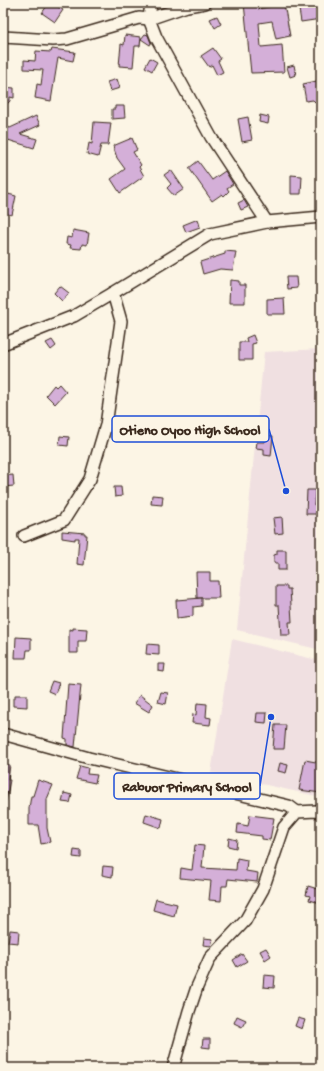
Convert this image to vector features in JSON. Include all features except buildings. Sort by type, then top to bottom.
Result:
[{"type":"street","points":[[151,3],[148,19],[156,37],[211,137],[267,222]]},
{"type":"street","points":[[3,37],[53,40],[67,39],[139,18],[148,19],[187,6],[205,3]]},
{"type":"street","points":[[3,344],[74,316],[210,234],[267,222],[321,217]]},
{"type":"street","points":[[24,536],[64,520],[90,478],[106,425],[120,321],[113,293]]},
{"type":"street","points":[[3,734],[89,758],[289,806],[297,812],[321,812]]},
{"type":"street","points":[[174,1068],[188,1011],[210,958],[245,921],[263,889],[284,827],[297,812]]},
{"type":"shaded area","points":[[321,349],[321,650],[237,630],[264,352]]},
{"type":"shaded area","points":[[232,639],[321,661],[321,797],[211,773]]},
{"type":"place","name":"Otieno Oyoo High School","points":[[286,491]]},
{"type":"place","name":"Rabuor Primary School","points":[[271,717]]}]
